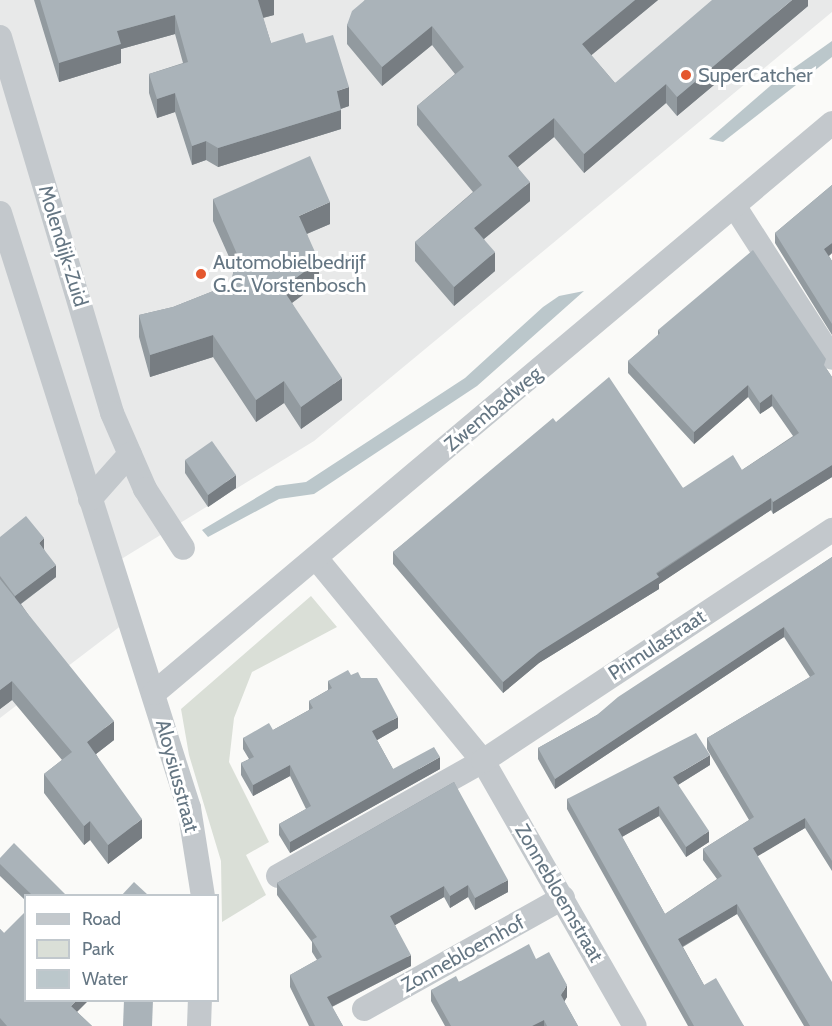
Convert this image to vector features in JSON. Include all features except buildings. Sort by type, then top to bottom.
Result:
[{"type":"street","name":"Molendijk-Zuid","points":[[0,37],[112,413],[145,489],[183,548]]},
{"type":"street","name":"Zwembadweg","points":[[154,693],[735,207],[832,123]]},
{"type":"street","points":[[735,207],[832,358]]},
{"type":"street","points":[[0,213],[154,693]]},
{"type":"street","points":[[90,499],[130,453]]},
{"type":"street","name":"Primulastraat","points":[[483,761],[832,530]]},
{"type":"street","name":"Zonnebloemstraat","points":[[316,558],[483,761],[635,1026]]},
{"type":"street","name":"Aloysiusstraat","points":[[154,693],[189,808],[203,894]]},
{"type":"street","points":[[278,876],[483,761]]},
{"type":"street","name":"Zonnebloemhof","points":[[364,1009],[563,898]]},
{"type":"street","points":[[199,1026],[200,1002]]},
{"type":"shaded area","points":[[0,0],[832,0],[832,12],[314,441],[105,569],[122,625],[0,718]]},
{"type":"green space","points":[[311,596],[337,627],[252,672],[234,718],[229,762],[269,842],[246,855],[266,895],[222,922],[221,861],[189,755],[181,709]]},
{"type":"water","points":[[832,41],[832,57],[723,142],[709,139],[777,80]]},
{"type":"water","points":[[584,291],[477,386],[314,494],[279,499],[208,537],[202,530],[276,486],[306,482],[465,378],[543,307],[559,296]]},
{"type":"place","name":"SuperCatcher","points":[[686,75]]},
{"type":"place","name":"Automobielbedrijf G.C. Vorstenbosch","points":[[201,274]]}]
